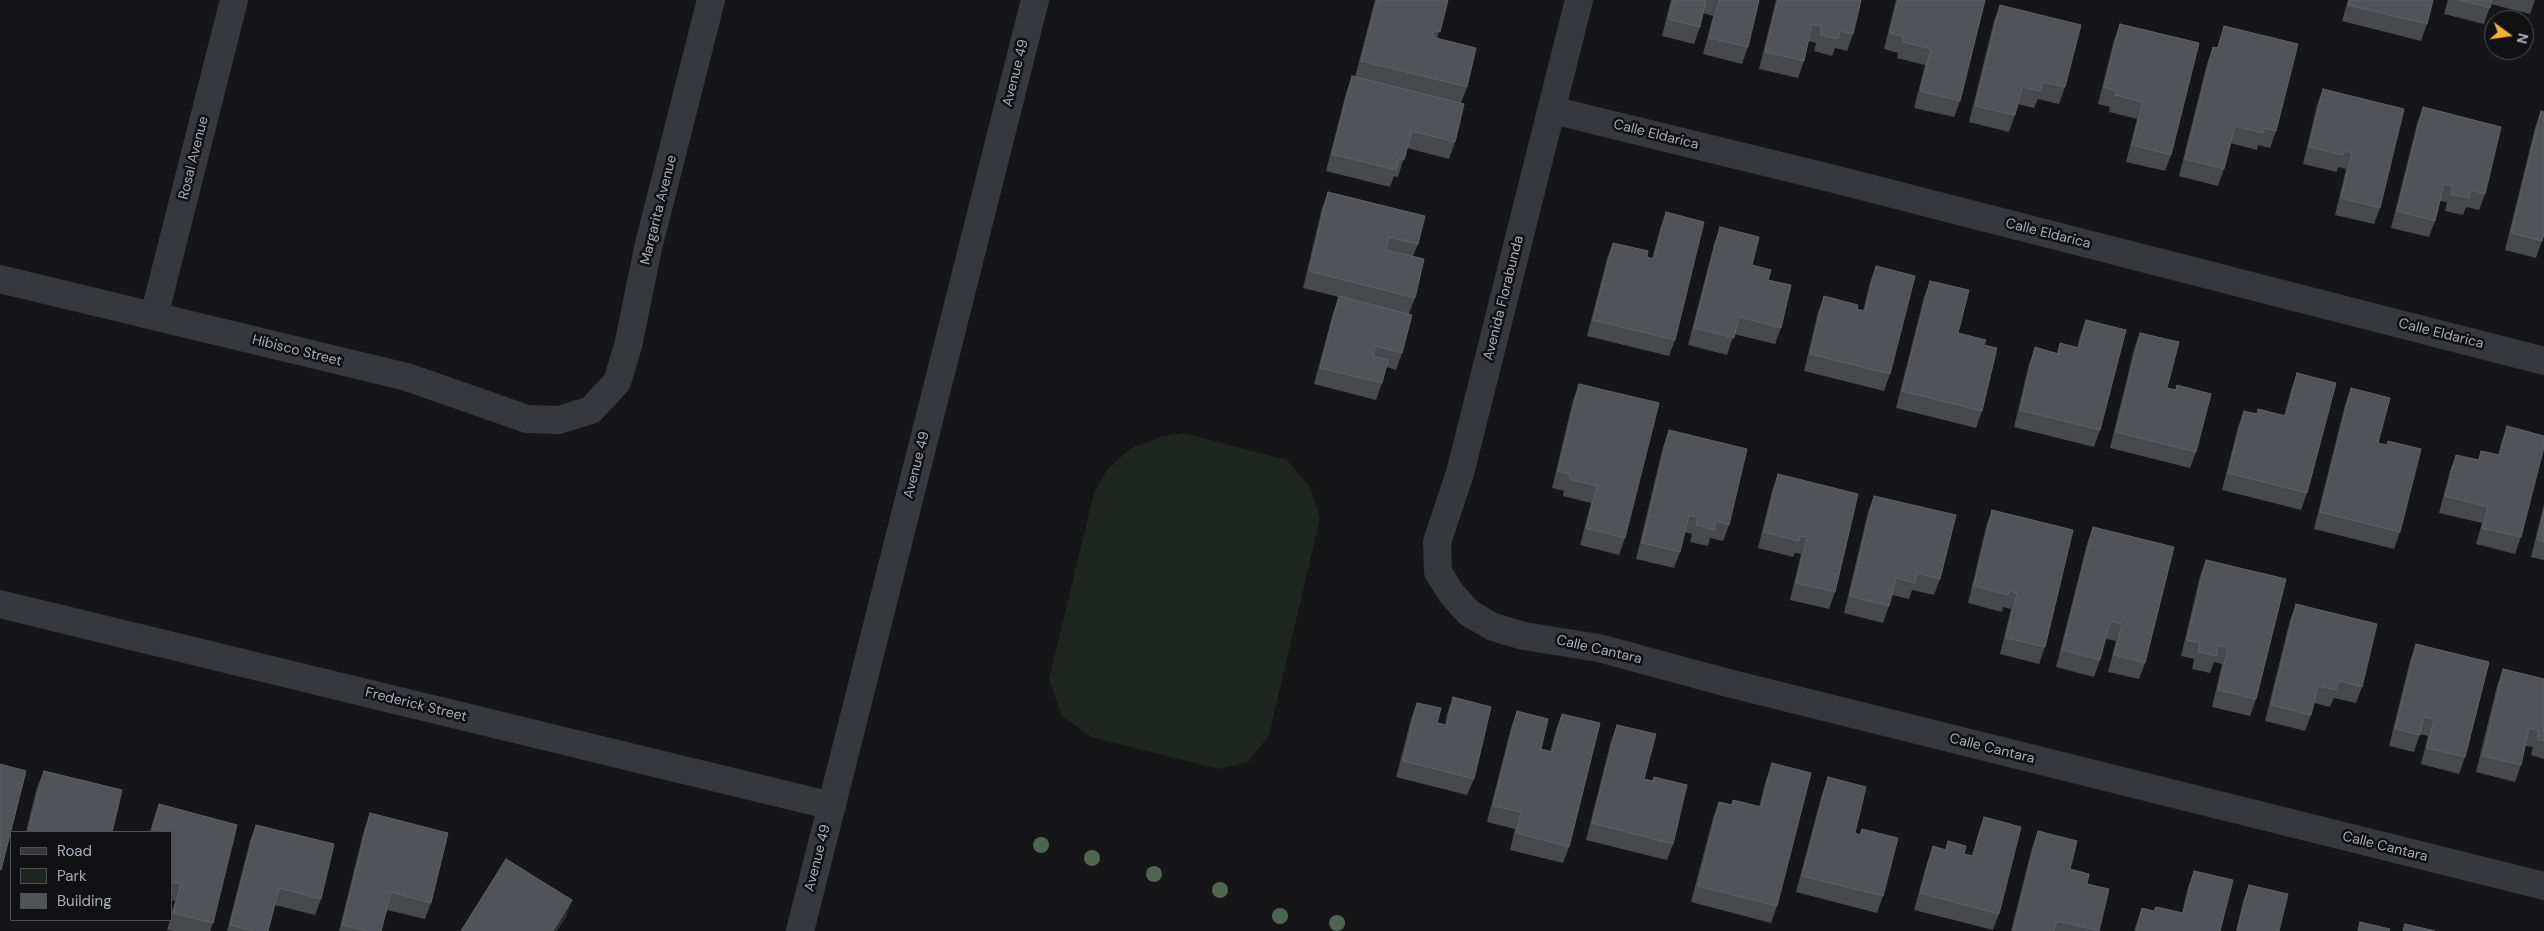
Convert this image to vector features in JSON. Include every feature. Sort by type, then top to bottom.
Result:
[{"type":"street","name":"Rosal Avenue","points":[[154,316],[234,0]]},
{"type":"street","name":"Margarita Avenue","points":[[591,410],[617,382],[628,346],[648,248],[711,0]]},
{"type":"street","name":"Avenue 49","points":[[800,931],[1035,0]]},
{"type":"street","name":"Avenida Florabunda","points":[[1450,593],[1438,572],[1438,542],[1460,473],[1580,0]]},
{"type":"street","name":"Calle Eldarica","points":[[1552,110],[1843,181],[2544,361]]},
{"type":"street","name":"Hibisco Street","points":[[0,279],[407,377],[527,419],[559,420],[591,410]]},
{"type":"street","name":"Calle Cantara","points":[[1450,593],[1469,613],[1477,618],[1492,626],[1524,636],[1599,648],[1738,686],[2544,886]]},
{"type":"street","name":"Frederick Street","points":[[0,604],[832,806]]},
{"type":"green space","points":[[1183,433],[1287,460],[1310,487],[1320,518],[1269,735],[1248,762],[1219,769],[1091,737],[1062,716],[1049,679],[1094,493],[1107,470],[1131,448],[1161,437]]},
{"type":"building","points":[[1377,0],[1448,0],[1440,32],[1434,30],[1432,37],[1476,48],[1467,87],[1361,61]]},
{"type":"building","points":[[1673,0],[1706,0],[1700,27],[1668,19]]},
{"type":"building","points":[[1719,0],[1759,0],[1748,47],[1709,38]]},
{"type":"building","points":[[1778,0],[1861,0],[1853,34],[1840,31],[1838,39],[1820,35],[1822,27],[1812,24],[1804,61],[1765,52]]},
{"type":"building","points":[[1898,0],[1985,0],[1960,101],[1920,91],[1931,49],[1903,42],[1904,37],[1890,33]]},
{"type":"building","points":[[2350,0],[2433,0],[2427,24],[2348,5]]},
{"type":"building","points":[[2459,0],[2492,0],[2490,8]]},
{"type":"building","points":[[2000,5],[2081,25],[2065,87],[2043,82],[2040,91],[2022,87],[2015,115],[1975,106]]},
{"type":"building","points":[[2120,24],[2199,43],[2171,155],[2132,145],[2143,102],[2115,95],[2116,91],[2104,87]]},
{"type":"building","points":[[2224,26],[2298,44],[2276,131],[2264,128],[2263,133],[2235,126],[2224,169],[2185,159],[2213,47],[2218,48]]},
{"type":"building","points":[[1352,76],[1464,104],[1455,142],[1412,131],[1404,160],[1399,159],[1396,170],[1332,154]]},
{"type":"building","points":[[2323,89],[2404,109],[2380,208],[2341,198],[2352,153],[2344,151],[2343,155],[2309,147]]},
{"type":"building","points":[[2423,107],[2501,127],[2485,194],[2471,190],[2469,198],[2451,194],[2453,186],[2444,184],[2435,221],[2397,211]]},
{"type":"building","points":[[2541,111],[2544,112],[2544,234],[2542,241],[2511,233]]},
{"type":"building","points":[[1328,192],[1425,216],[1418,244],[1389,237],[1386,250],[1424,259],[1415,298],[1309,271]]},
{"type":"building","points":[[1666,212],[1704,222],[1675,340],[1593,320],[1613,243],[1648,251],[1647,257],[1654,259]]},
{"type":"building","points":[[1720,227],[1759,237],[1752,265],[1771,270],[1768,280],[1791,285],[1781,328],[1739,317],[1734,338],[1694,328]]},
{"type":"building","points":[[1876,266],[1915,276],[1890,374],[1810,354],[1824,296],[1858,305],[1857,309],[1865,311]]},
{"type":"building","points":[[1930,281],[1969,290],[1958,333],[1986,340],[1984,345],[1997,348],[1982,411],[1902,391]]},
{"type":"building","points":[[1339,296],[1412,315],[1402,353],[1375,346],[1373,356],[1388,360],[1382,383],[1320,368]]},
{"type":"building","points":[[2086,320],[2126,330],[2100,430],[2020,410],[2035,347],[2058,354],[2060,343],[2079,348]]},
{"type":"building","points":[[2140,333],[2179,342],[2167,388],[2176,390],[2177,385],[2211,394],[2196,452],[2116,432]]},
{"type":"building","points":[[2297,373],[2336,383],[2307,493],[2228,473],[2244,411],[2257,414],[2258,409],[2286,416]]},
{"type":"building","points":[[1579,384],[1659,403],[1625,538],[1586,528],[1597,486],[1569,479],[1570,474],[1558,471]]},
{"type":"building","points":[[2351,388],[2390,398],[2378,443],[2387,445],[2388,441],[2421,449],[2400,532],[2320,512]]},
{"type":"building","points":[[2507,426],[2544,436],[2544,447],[2521,537],[2482,528],[2488,507],[2445,496],[2456,455],[2479,460],[2481,451],[2500,455]]},
{"type":"building","points":[[1669,430],[1747,449],[1729,525],[1716,521],[1714,530],[1696,525],[1698,517],[1689,515],[1680,552],[1642,543]]},
{"type":"building","points":[[1778,474],[1858,494],[1835,592],[1796,583],[1807,537],[1800,536],[1799,541],[1764,532]]},
{"type":"building","points":[[1874,496],[1956,515],[1940,579],[1917,573],[1915,583],[1896,578],[1889,606],[1850,596]]},
{"type":"building","points":[[1992,510],[2073,530],[2045,647],[2006,638],[2017,593],[2009,591],[2008,595],[1974,586]]},
{"type":"building","points":[[2544,512],[2544,542],[2537,540]]},
{"type":"building","points":[[2093,527],[2174,547],[2145,663],[2114,655],[2122,624],[2110,621],[2100,660],[2062,650]]},
{"type":"building","points":[[2206,560],[2286,579],[2256,699],[2218,690],[2228,648],[2219,645],[2216,656],[2198,652],[2200,643],[2187,640]]},
{"type":"building","points":[[2296,604],[2377,624],[2362,687],[2339,681],[2336,690],[2318,686],[2311,715],[2271,705]]},
{"type":"building","points":[[2416,644],[2489,662],[2465,757],[2427,748],[2434,719],[2424,717],[2420,735],[2395,729]]},
{"type":"building","points":[[2503,669],[2544,679],[2544,741],[2537,739],[2539,731],[2529,728],[2521,765],[2483,756]]},
{"type":"building","points":[[1453,697],[1491,707],[1474,779],[1403,761],[1417,703],[1441,708],[1437,723],[1447,725]]},
{"type":"building","points":[[1517,711],[1548,719],[1541,749],[1552,752],[1562,714],[1600,723],[1569,847],[1516,833],[1521,812],[1493,806]]},
{"type":"building","points":[[1617,725],[1656,734],[1644,779],[1653,781],[1654,777],[1687,785],[1673,844],[1592,823]]},
{"type":"building","points":[[1772,763],[1811,773],[1777,906],[1698,886],[1719,802],[1732,805],[1733,800],[1761,807]]},
{"type":"building","points":[[0,764],[26,771],[0,869]]},
{"type":"building","points":[[44,771],[122,790],[112,831],[28,831]]},
{"type":"building","points":[[1828,777],[1866,787],[1855,833],[1860,835],[1862,829],[1898,838],[1883,896],[1802,876]]},
{"type":"building","points":[[159,804],[237,825],[213,923],[173,913],[181,884],[172,882],[172,831],[152,831]]},
{"type":"building","points":[[370,813],[448,833],[431,903],[391,892],[381,931],[368,931],[342,925]]},
{"type":"building","points":[[1984,817],[2021,827],[1999,914],[1920,893],[1933,846],[1946,850],[1948,841],[1966,846],[1964,854],[1973,856]]},
{"type":"building","points":[[256,825],[334,844],[321,899],[279,888],[268,931],[254,931],[230,925]]},
{"type":"building","points":[[2038,831],[2077,841],[2070,869],[2089,874],[2087,884],[2109,889],[2099,931],[2057,921],[2054,931],[2013,931]]},
{"type":"building","points":[[506,859],[572,900],[553,931],[461,931]]},
{"type":"building","points":[[2194,871],[2233,880],[2220,931],[2136,931],[2142,908],[2154,911],[2156,907],[2183,913]]},
{"type":"building","points":[[2249,885],[2288,894],[2279,931],[2237,931]]},
{"type":"building","points":[[2360,922],[2390,929],[2389,931],[2358,931]]},
{"type":"building","points":[[2405,924],[2435,931],[2403,931]]}]
